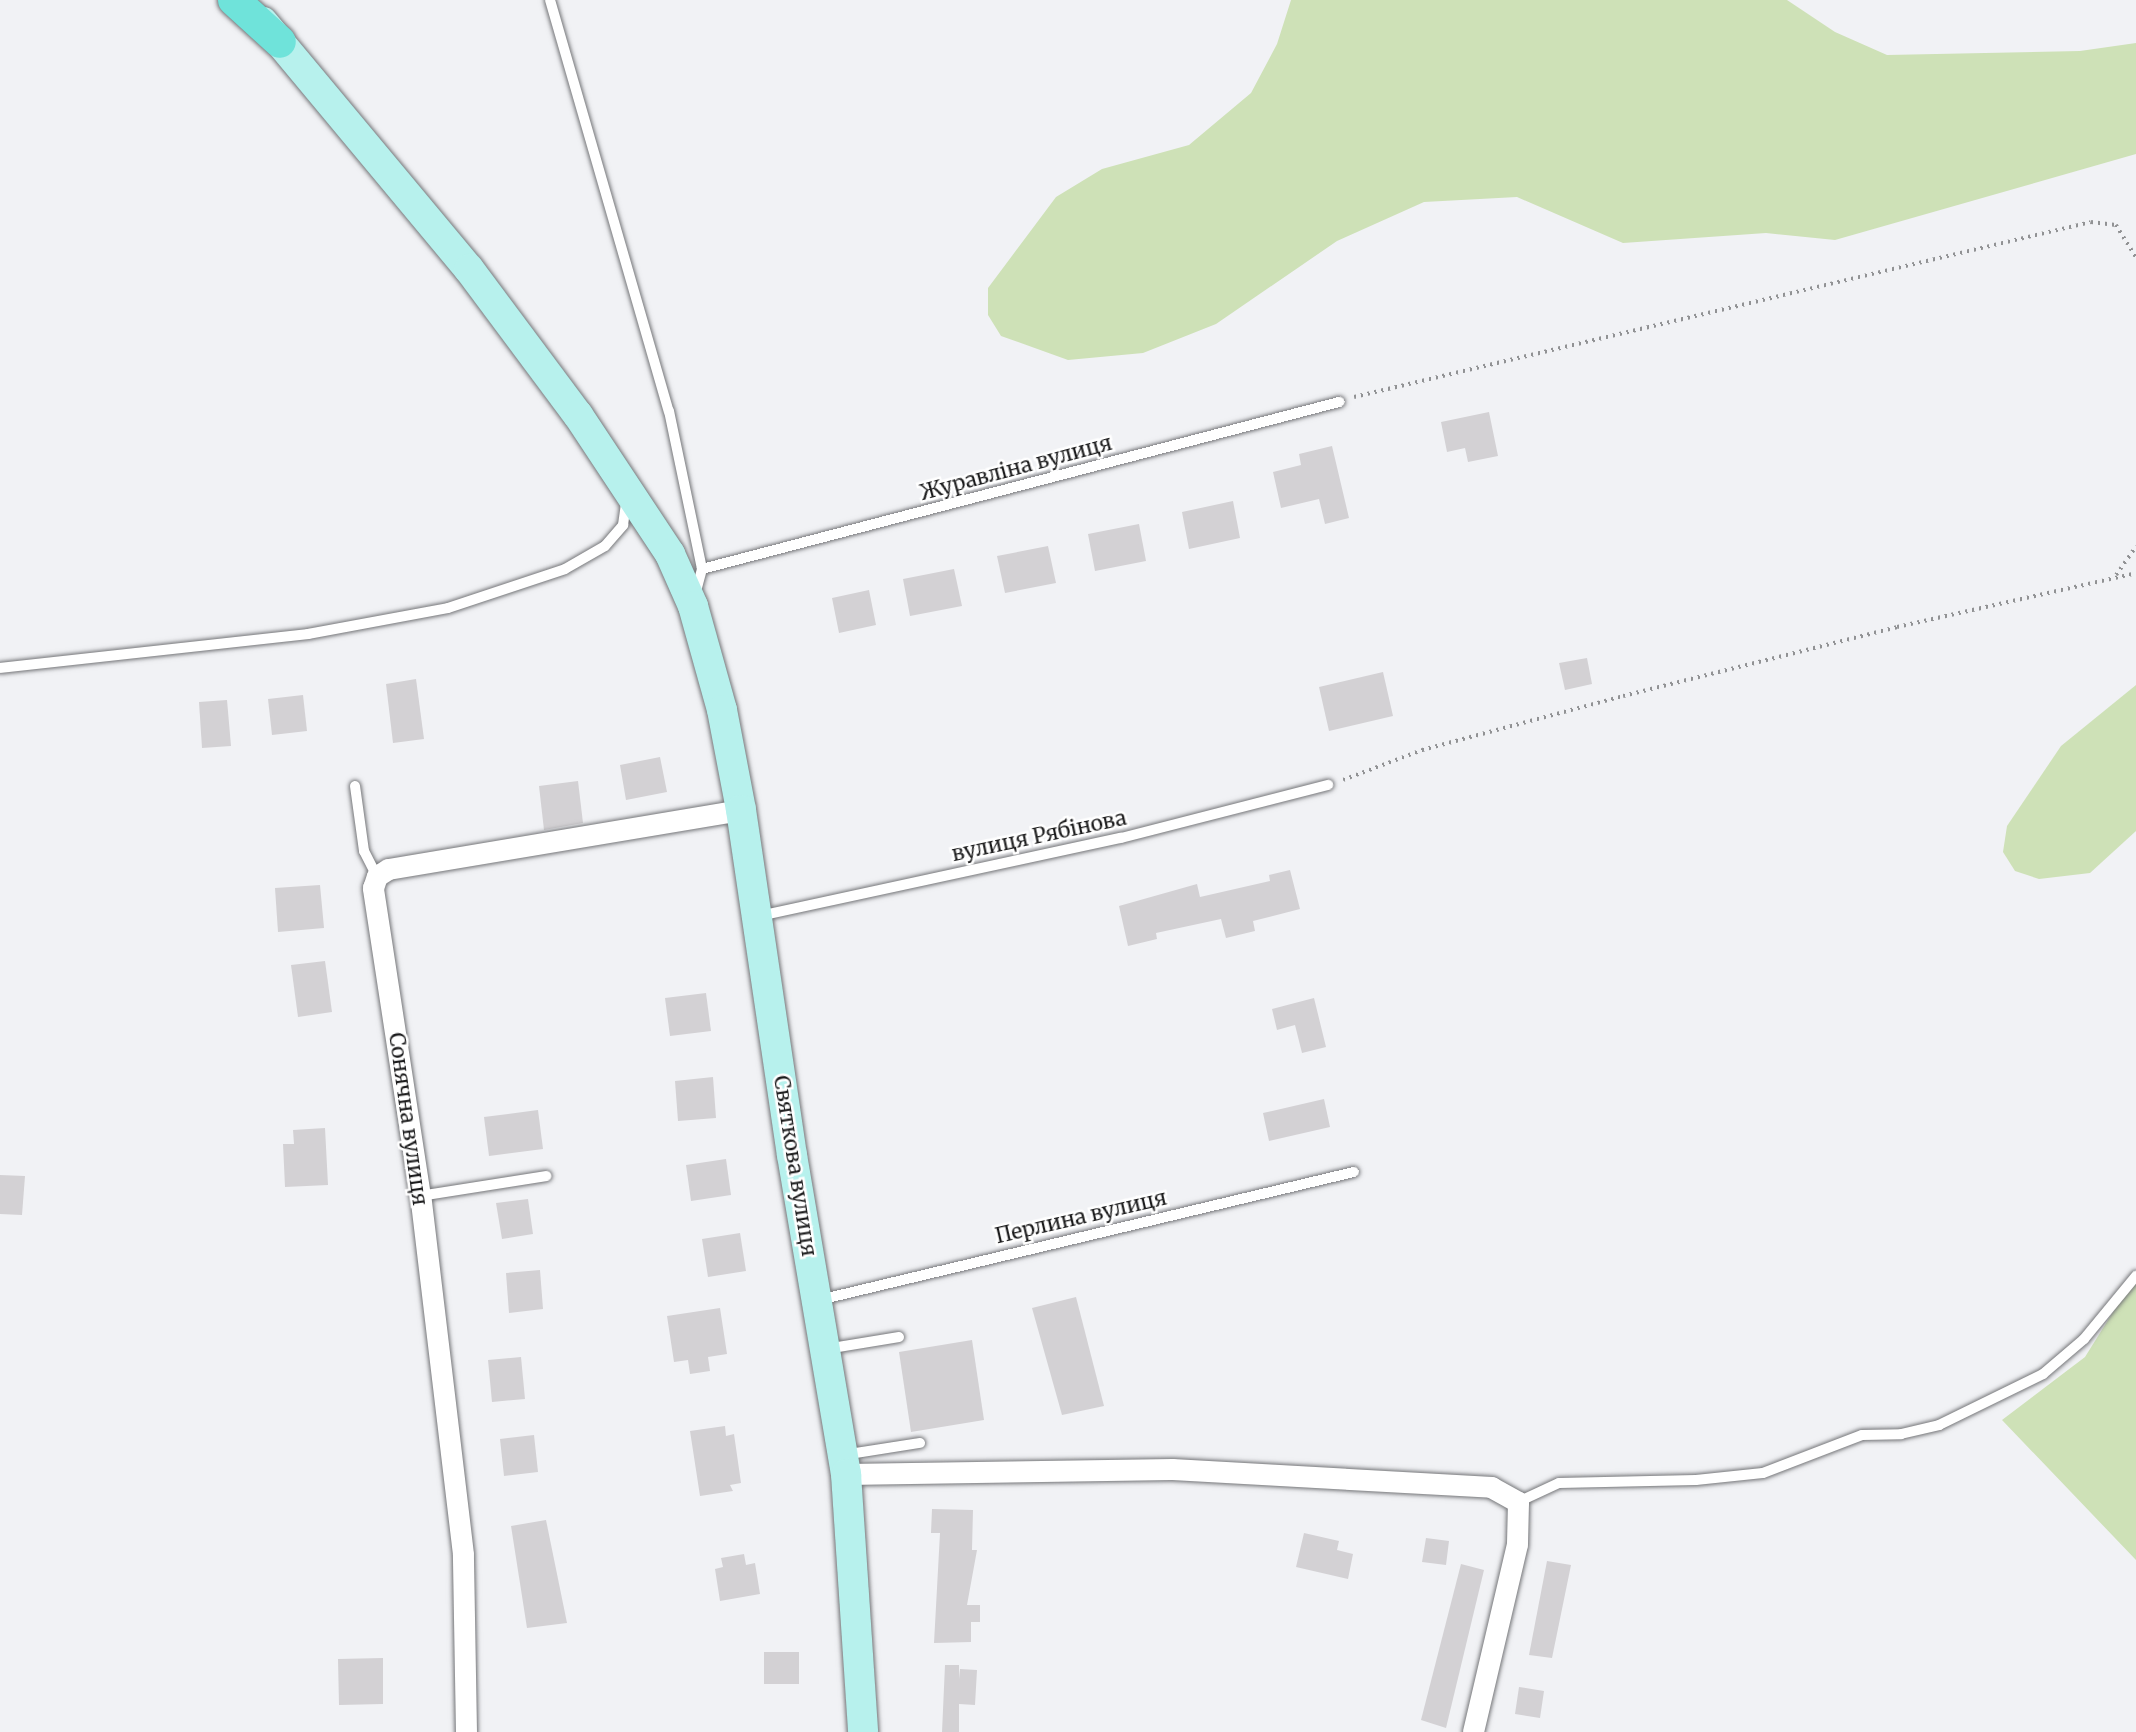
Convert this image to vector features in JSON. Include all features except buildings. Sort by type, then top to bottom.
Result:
[{"type":"main road","points":[[234,0],[280,42]]},
{"type":"main road","name":"Святкова вулиця","points":[[245,0],[469,269],[578,415],[627,495],[670,554],[693,606],[722,710],[741,810],[844,1465],[863,1732]]},
{"type":"main road","points":[[256,0],[280,42]]},
{"type":"street","points":[[377,876],[387,869],[741,810]]},
{"type":"street","name":"Сонячна вулиця","points":[[377,876],[373,887],[420,1196],[463,1554],[467,1732]]},
{"type":"street","points":[[844,1465],[1172,1469],[1490,1487],[1518,1502],[1517,1545],[1473,1732]]},
{"type":"lane","points":[[550,0],[669,411],[702,569],[693,606]]},
{"type":"lane","name":"Журавліна вулиця","points":[[702,569],[1339,401]]},
{"type":"lane","points":[[0,668],[308,634],[448,608],[565,569],[605,546],[623,525],[627,495]]},
{"type":"lane","name":"вулиця Рябінова","points":[[756,916],[1121,838],[1328,785]]},
{"type":"lane","points":[[355,786],[364,851],[377,876]]},
{"type":"lane","name":"Перлина вулиця","points":[[817,1301],[1354,1172]]},
{"type":"lane","points":[[420,1196],[546,1176]]},
{"type":"lane","points":[[1518,1502],[1559,1483],[1696,1480],[1763,1473],[1862,1435],[1901,1434],[1939,1425],[2043,1374],[2084,1339],[2136,1276]]},
{"type":"lane","points":[[825,1349],[899,1337]]},
{"type":"lane","points":[[844,1465],[920,1443]]},
{"type":"path","points":[[1339,401],[2091,222],[2116,225],[2136,257]]},
{"type":"path","points":[[2116,575],[2136,547]]},
{"type":"path","points":[[1328,785],[1422,750],[1623,696],[2116,575],[2136,573]]},
{"type":"green space","points":[[1291,0],[1787,0],[1835,32],[1887,55],[2080,51],[2136,43],[2136,154],[1835,240],[1766,233],[1623,243],[1517,197],[1424,202],[1337,241],[1216,324],[1143,353],[1068,360],[1001,336],[988,315],[988,288],[1056,197],[1102,169],[1189,145],[1251,93],[1277,44]]},
{"type":"green space","points":[[2136,685],[2136,831],[2090,873],[2039,879],[2015,871],[2003,852],[2007,826],[2061,746]]},
{"type":"green space","points":[[2133,1280],[2136,1283],[2136,1560],[2002,1420],[2085,1357]]}]
